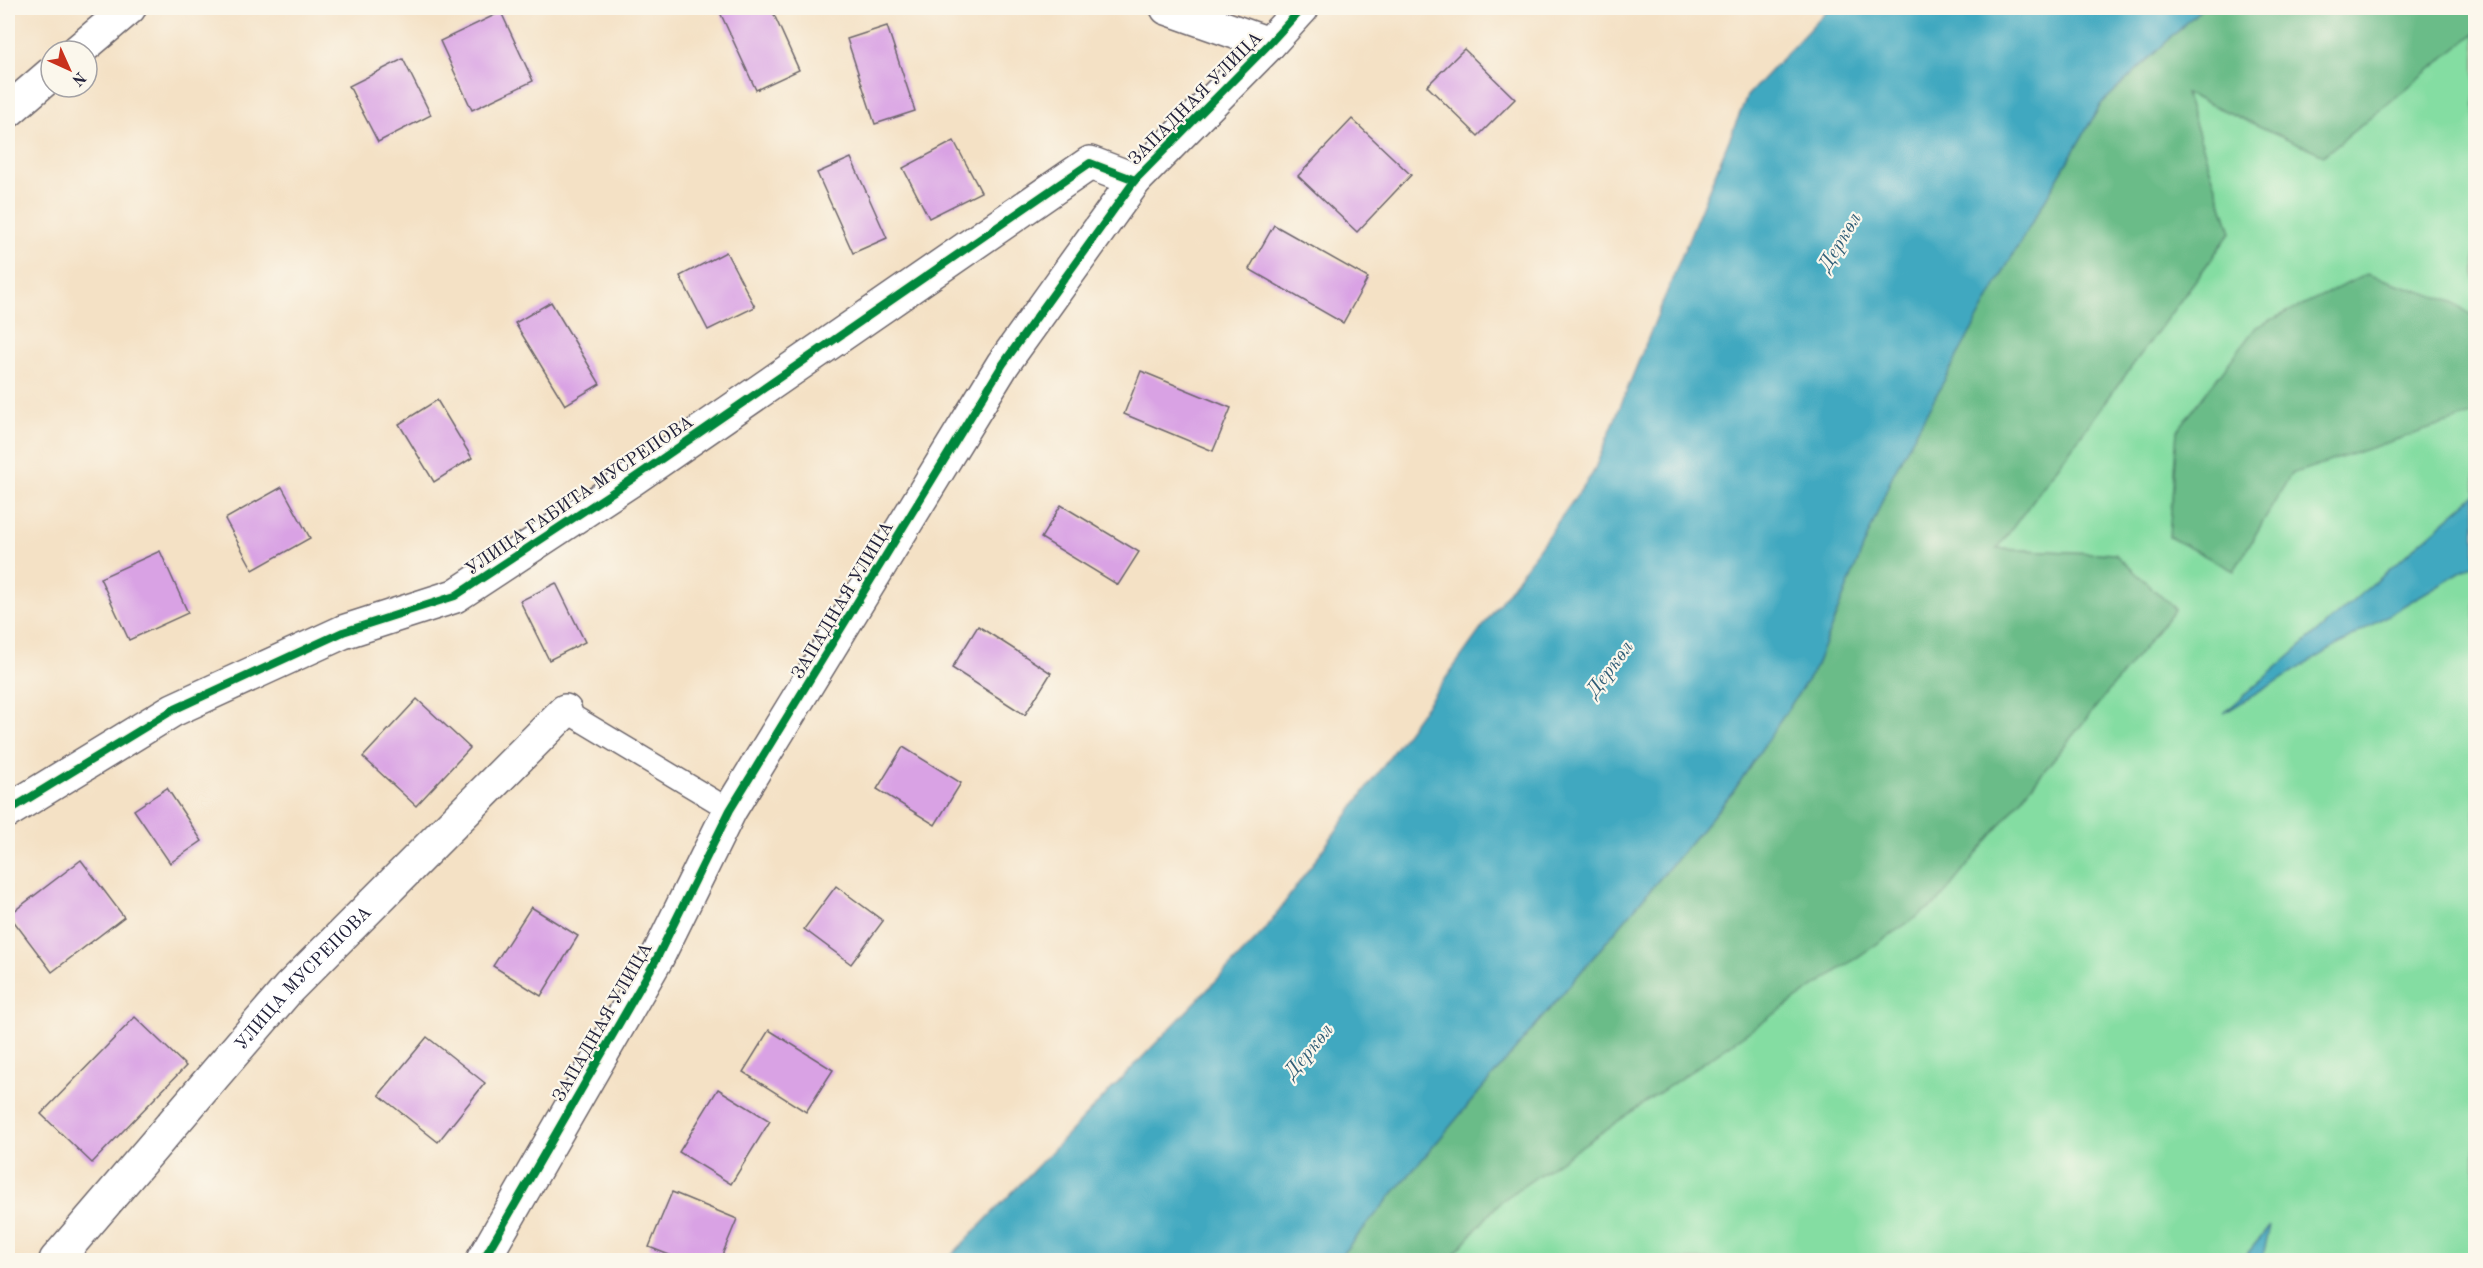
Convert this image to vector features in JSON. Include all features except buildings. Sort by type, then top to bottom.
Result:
[{"type":"street","points":[[92,39],[129,8]]},
{"type":"street","points":[[1167,8],[1269,44]]},
{"type":"street","name":"ЗАПАДНАЯ УЛИЦА","points":[[483,1260],[657,958],[730,810],[1003,364],[1135,180],[1302,8]]},
{"type":"street","points":[[8,111],[39,84]]},
{"type":"street","name":"УЛИЦА ГАБИТА МУСРЕПОВА","points":[[8,811],[173,710],[343,632],[455,596],[631,480],[1090,163],[1135,180]]},
{"type":"street","name":"УЛИЦА МУСРЕПОВА","points":[[56,1260],[289,988],[565,711]]},
{"type":"lane","points":[[565,711],[730,810]]},
{"type":"green space","points":[[2202,8],[2475,8],[2475,33],[2324,155],[2185,93],[2231,232],[1997,549],[2115,554],[2175,609],[1938,902],[1500,1202],[1449,1260],[1337,1260],[1733,792],[1814,670],[1892,476],[2011,258],[2101,104]]},
{"type":"green space","points":[[2475,33],[2475,495],[2228,710],[2475,563],[2475,1253],[2465,1260],[2262,1260],[2269,1227],[2242,1260],[1449,1260],[1500,1202],[2115,554],[1996,549],[2231,232],[2185,93],[2324,155]]},
{"type":"green space","points":[[2367,274],[2453,302],[2475,318],[2475,414],[2291,474],[2234,571],[2169,537],[2177,431],[2256,327]]},
{"type":"water","name":"Деркөл","points":[[1829,8],[2202,8],[2101,104],[2011,258],[1892,476],[1814,670],[1733,792],[1337,1260],[947,1260],[1265,930],[1593,473],[1747,96]]},
{"type":"water","points":[[2475,495],[2475,563],[2224,713]]},
{"type":"water","points":[[2270,1226],[2262,1260],[2242,1260]]},
{"type":"cycle path","points":[[483,1260],[657,958],[730,810],[1003,364],[1135,180],[1302,8]]},
{"type":"cycle path","points":[[8,811],[173,710],[343,632],[455,596],[631,480],[1090,163],[1135,180]]}]
